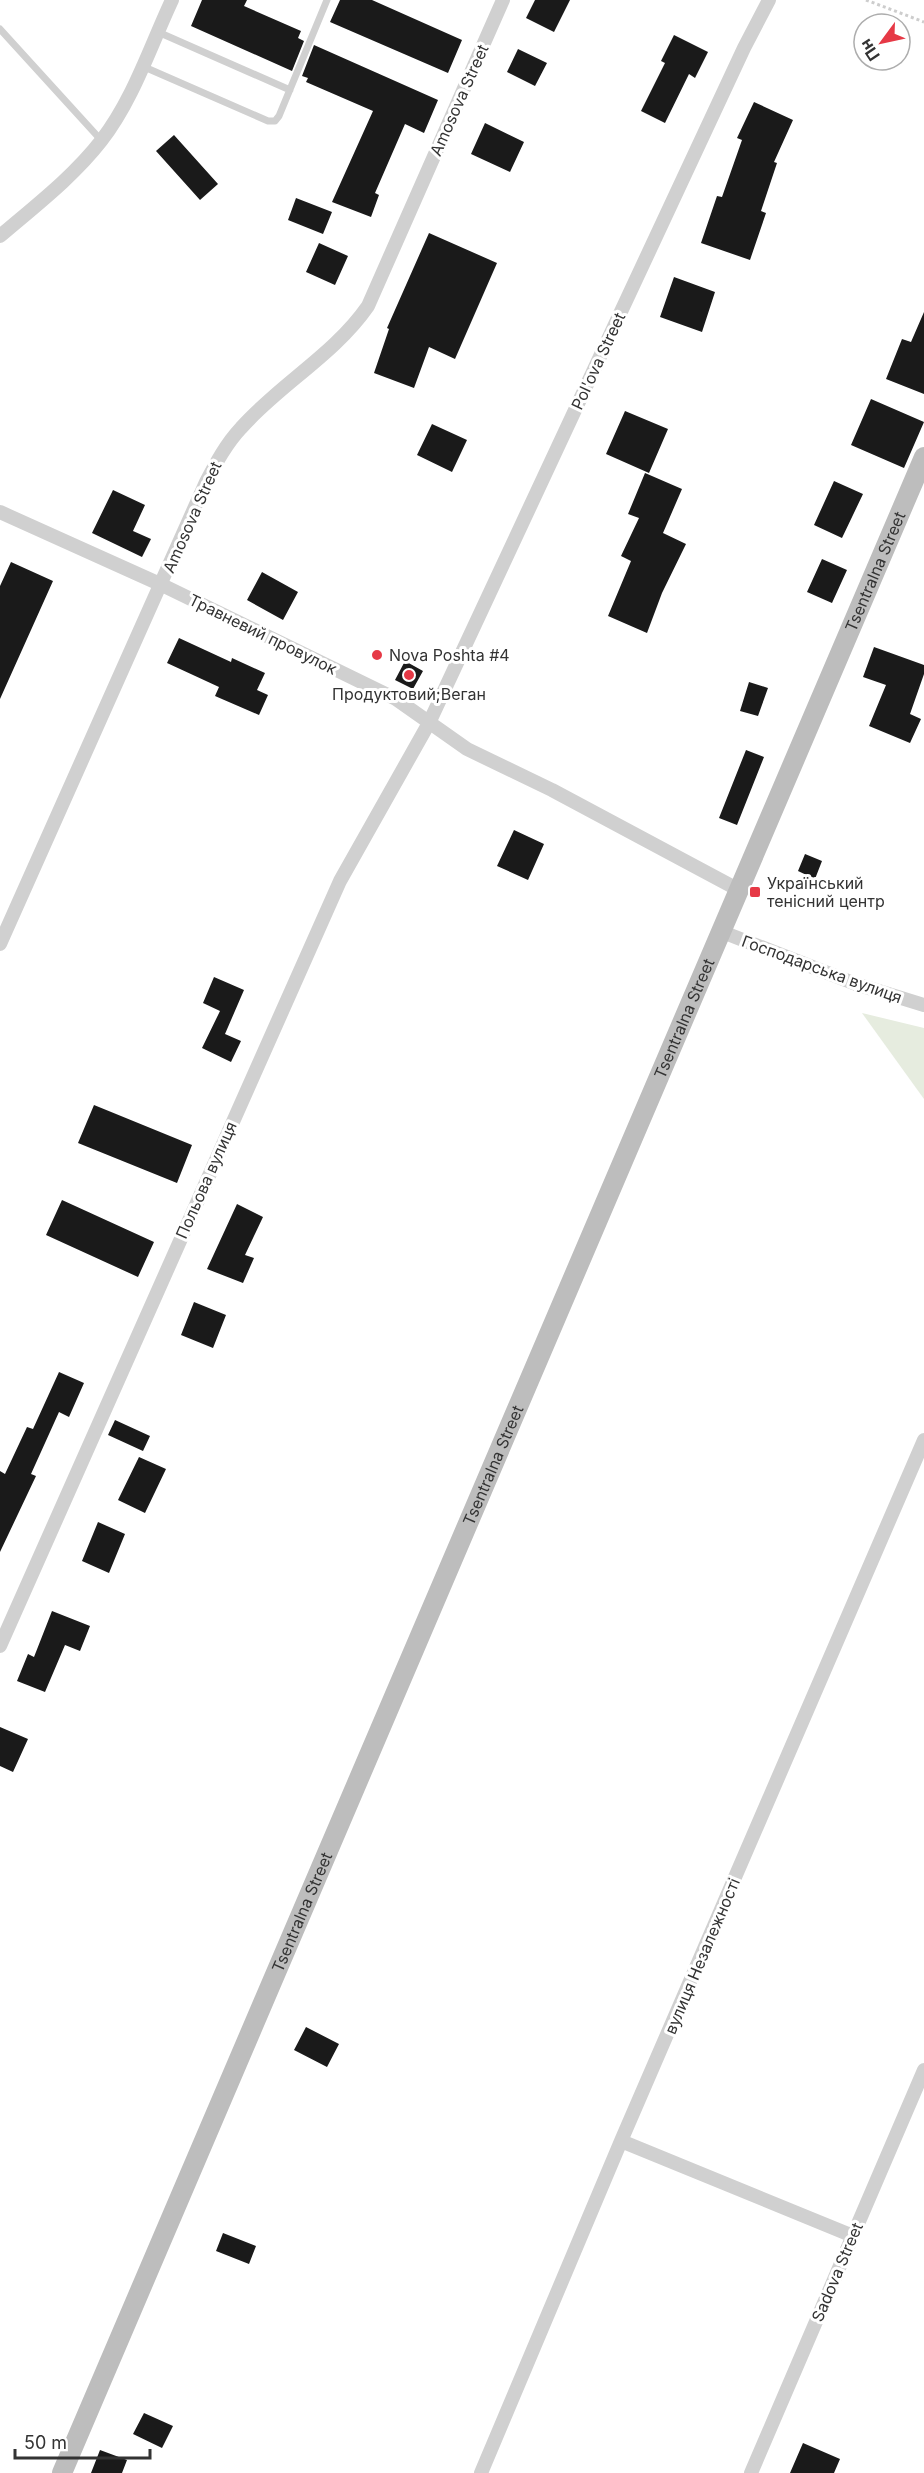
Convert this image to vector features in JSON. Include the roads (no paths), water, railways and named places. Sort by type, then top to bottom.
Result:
[{"type":"main road","name":"Tsentralna Street","points":[[62,2473],[924,457]]},
{"type":"street","points":[[0,236],[66,178],[101,140],[127,99],[172,0]]},
{"type":"street","name":"Amosova Street","points":[[0,944],[206,482],[223,450],[262,406],[337,342],[368,306],[503,0]]},
{"type":"street","name":"Pol'ova Street","points":[[429,723],[744,48],[769,0]]},
{"type":"street","name":"Травневий провулок","points":[[0,512],[162,585],[396,699],[466,749],[552,790],[739,890]]},
{"type":"street","name":"Польова вулиця","points":[[0,1647],[340,881],[429,723]]},
{"type":"street","name":"Господарська вулиця","points":[[720,931],[856,984],[924,1005]]},
{"type":"street","name":"вулиця Незалежності","points":[[481,2473],[621,2141],[924,1440]]},
{"type":"street","name":"Sadova Street","points":[[751,2473],[924,2070]]},
{"type":"street","points":[[621,2141],[853,2236]]},
{"type":"lane","points":[[142,66],[268,121],[275,121],[327,0]]},
{"type":"lane","points":[[0,29],[101,140]]},
{"type":"lane","points":[[157,32],[290,90]]},
{"type":"place","name":"Nova Poshta #4","points":[[377,655]]},
{"type":"place","name":"Продуктовий;Веган","points":[[409,675]]},
{"type":"place","name":"Український тенісний центр","points":[[755,892]]}]
